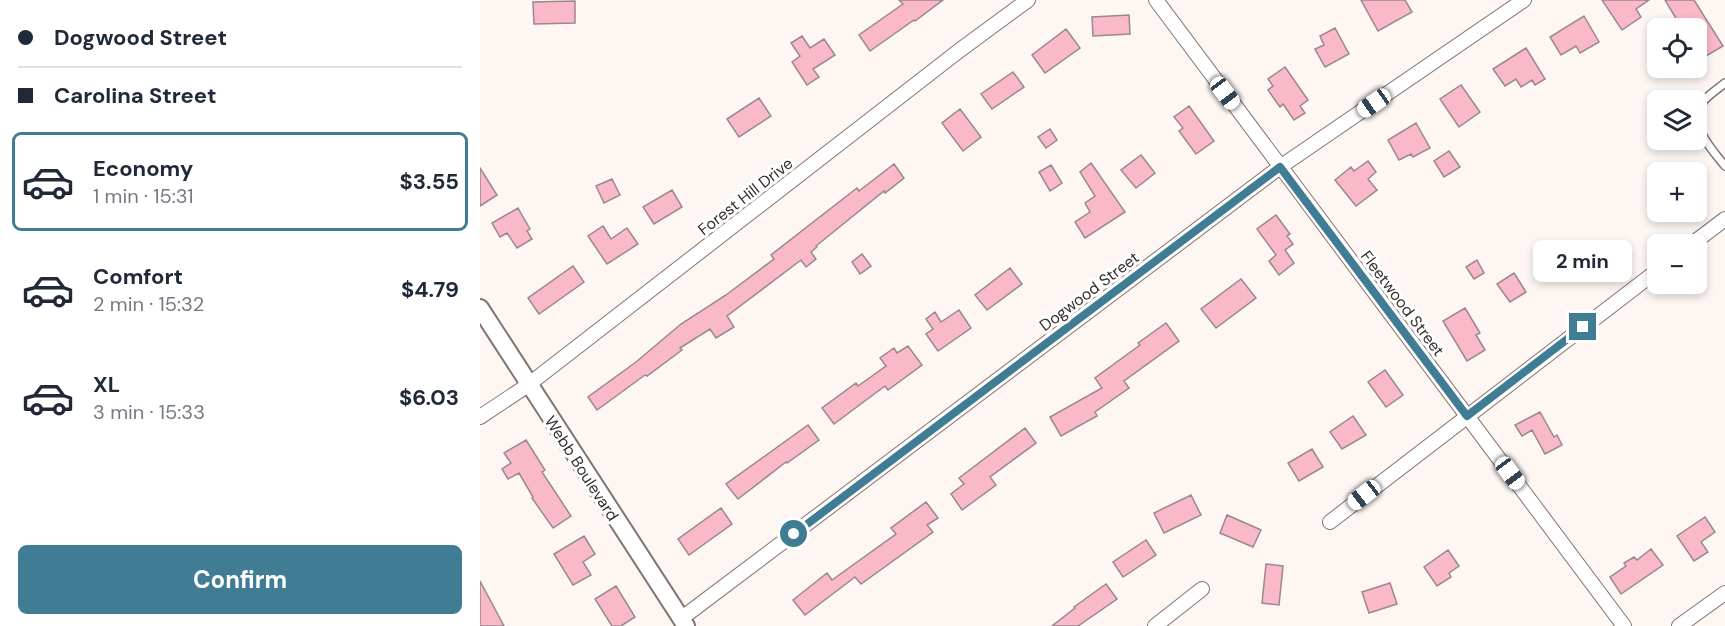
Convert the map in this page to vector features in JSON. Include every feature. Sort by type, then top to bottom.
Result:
[{"type":"street","name":"Forest Hill Drive","points":[[480,417],[528,385],[960,50],[1028,0]]},
{"type":"street","name":"Fleetwood Street","points":[[1155,0],[1624,626]]},
{"type":"street","name":"Dogwood Street","points":[[684,622],[1280,167],[1524,0]]},
{"type":"street","points":[[1705,234],[1725,219]]},
{"type":"street","points":[[1330,522],[1647,278]]},
{"type":"street","name":"Webb Boulevard","points":[[480,309],[684,622]]},
{"type":"street","points":[[1155,626],[1202,589]]},
{"type":"street","points":[[1679,626],[1725,593]]},
{"type":"lane","points":[[1725,83],[1702,103],[1697,115],[1707,144],[1725,166]]},
{"type":"building","points":[[899,0],[943,0],[870,51],[859,35],[903,4]]},
{"type":"building","points":[[1361,0],[1405,0],[1412,12],[1378,31]]},
{"type":"building","points":[[1602,0],[1649,0],[1636,9],[1641,17],[1622,30]]},
{"type":"building","points":[[1665,0],[1694,0],[1705,18],[1676,18]]},
{"type":"building","points":[[575,1],[575,23],[534,24],[533,2]]},
{"type":"building","points":[[1129,15],[1130,34],[1093,36],[1092,17]]},
{"type":"building","points":[[1584,16],[1599,42],[1580,53],[1576,46],[1561,55],[1550,37]]},
{"type":"building","points":[[1707,21],[1723,46],[1707,55]]},
{"type":"building","points":[[1335,28],[1349,54],[1325,67],[1315,49],[1324,45],[1320,36]]},
{"type":"building","points":[[1066,29],[1080,48],[1045,73],[1032,55]]},
{"type":"building","points":[[802,36],[810,48],[824,39],[835,55],[813,69],[819,77],[807,85],[792,62],[800,56],[791,43]]},
{"type":"building","points":[[1526,48],[1545,79],[1535,85],[1532,80],[1521,87],[1516,79],[1505,86],[1493,69]]},
{"type":"building","points":[[1285,67],[1308,100],[1300,106],[1305,113],[1294,120],[1283,104],[1280,107],[1268,90],[1273,86],[1268,79]]},
{"type":"building","points":[[1013,72],[1024,87],[992,109],[981,94]]},
{"type":"building","points":[[1461,85],[1480,112],[1459,127],[1440,99]]},
{"type":"building","points":[[759,98],[771,116],[739,137],[727,119]]},
{"type":"building","points":[[1189,106],[1214,141],[1196,154],[1179,131],[1183,128],[1174,117]]},
{"type":"building","points":[[960,109],[981,137],[963,151],[942,123]]},
{"type":"building","points":[[1416,123],[1430,148],[1413,157],[1411,154],[1399,160],[1388,140]]},
{"type":"building","points":[[1050,129],[1057,140],[1046,148],[1038,137]]},
{"type":"building","points":[[1449,151],[1460,167],[1444,177],[1434,161]]},
{"type":"building","points":[[1141,155],[1155,173],[1136,188],[1121,170]]},
{"type":"building","points":[[1368,161],[1376,172],[1368,179],[1377,190],[1356,206],[1335,180],[1351,167],[1354,171]]},
{"type":"building","points":[[1091,163],[1125,212],[1085,238],[1075,222],[1090,212],[1085,203],[1095,196],[1080,172]]},
{"type":"building","points":[[894,164],[904,178],[885,193],[884,191],[816,246],[811,252],[816,259],[806,267],[801,260],[727,316],[734,327],[716,338],[710,329],[680,348],[682,350],[597,410],[588,397],[636,362],[681,324],[726,295],[774,259],[771,255],[857,188],[859,191]]},
{"type":"building","points":[[1051,165],[1062,183],[1050,191],[1039,172]]},
{"type":"building","points":[[480,168],[497,195],[480,206]]},
{"type":"building","points":[[612,179],[620,195],[604,203],[596,186]]},
{"type":"building","points":[[672,190],[682,207],[654,224],[643,207]]},
{"type":"building","points":[[518,208],[530,229],[527,231],[532,239],[517,248],[507,233],[500,237],[492,223]]},
{"type":"building","points":[[1276,215],[1290,234],[1287,236],[1293,244],[1285,250],[1294,263],[1279,275],[1269,261],[1276,255],[1257,229]]},
{"type":"building","points":[[603,226],[611,239],[627,228],[638,244],[607,264],[588,236]]},
{"type":"building","points":[[862,254],[871,266],[860,274],[852,262]]},
{"type":"building","points":[[1477,260],[1484,273],[1474,279],[1466,267]]},
{"type":"building","points":[[573,266],[584,282],[539,314],[528,298]]},
{"type":"building","points":[[1010,268],[1022,284],[987,310],[975,295]]},
{"type":"building","points":[[1514,273],[1526,292],[1510,302],[1497,284]]},
{"type":"building","points":[[1241,279],[1256,298],[1216,328],[1201,309]]},
{"type":"building","points":[[1465,308],[1480,333],[1476,335],[1485,350],[1467,361],[1443,321]]},
{"type":"building","points":[[959,310],[971,328],[938,351],[926,334],[933,329],[926,319],[935,312],[941,322]]},
{"type":"building","points":[[1166,323],[1179,341],[1124,381],[1129,388],[1095,412],[1097,416],[1061,436],[1050,417],[1102,388],[1095,378]]},
{"type":"building","points":[[908,346],[922,365],[888,390],[885,386],[834,424],[822,408],[856,383],[858,386],[886,366],[880,358],[894,348],[897,353]]},
{"type":"building","points":[[1385,370],[1403,395],[1386,407],[1368,382]]},
{"type":"building","points":[[1540,412],[1554,437],[1557,435],[1562,445],[1545,454],[1532,430],[1522,436],[1515,425]]},
{"type":"building","points":[[1353,416],[1366,435],[1342,449],[1330,432]]},
{"type":"building","points":[[808,425],[819,440],[738,499],[726,484]]},
{"type":"building","points":[[1025,428],[1036,443],[990,477],[996,485],[962,510],[951,494],[964,484],[959,478]]},
{"type":"building","points":[[526,440],[545,470],[542,472],[571,516],[553,528],[532,498],[519,473],[508,479],[502,469],[511,463],[504,453]]},
{"type":"building","points":[[1312,449],[1323,467],[1299,481],[1288,463]]},
{"type":"building","points":[[1191,495],[1201,515],[1164,533],[1154,513]]},
{"type":"building","points":[[926,502],[938,518],[927,525],[933,532],[861,584],[855,577],[805,615],[793,600],[827,573],[832,580],[896,534],[891,528]]},
{"type":"building","points":[[721,508],[732,524],[689,555],[678,539]]},
{"type":"building","points":[[1227,515],[1261,530],[1253,547],[1220,533]]},
{"type":"building","points":[[1705,517],[1715,532],[1701,542],[1708,552],[1694,561],[1677,536]]},
{"type":"building","points":[[584,536],[595,554],[583,562],[591,575],[573,585],[554,554]]},
{"type":"building","points":[[1146,540],[1156,555],[1123,577],[1113,562]]},
{"type":"building","points":[[1651,549],[1663,565],[1621,594],[1610,577],[1626,566],[1624,563],[1634,557],[1637,560]]},
{"type":"building","points":[[1448,550],[1459,566],[1449,573],[1451,577],[1437,586],[1424,567]]},
{"type":"building","points":[[1266,564],[1283,566],[1279,605],[1262,603]]},
{"type":"building","points":[[480,581],[504,626],[480,626]]},
{"type":"building","points":[[1390,583],[1397,604],[1369,613],[1362,592]]},
{"type":"building","points":[[1106,584],[1117,599],[1078,626],[1052,626],[1074,607]]},
{"type":"building","points":[[616,586],[635,617],[621,626],[612,626],[595,599]]},
{"type":"route","points":[[794,534],[1280,167],[1467,416],[1583,327]]}]
